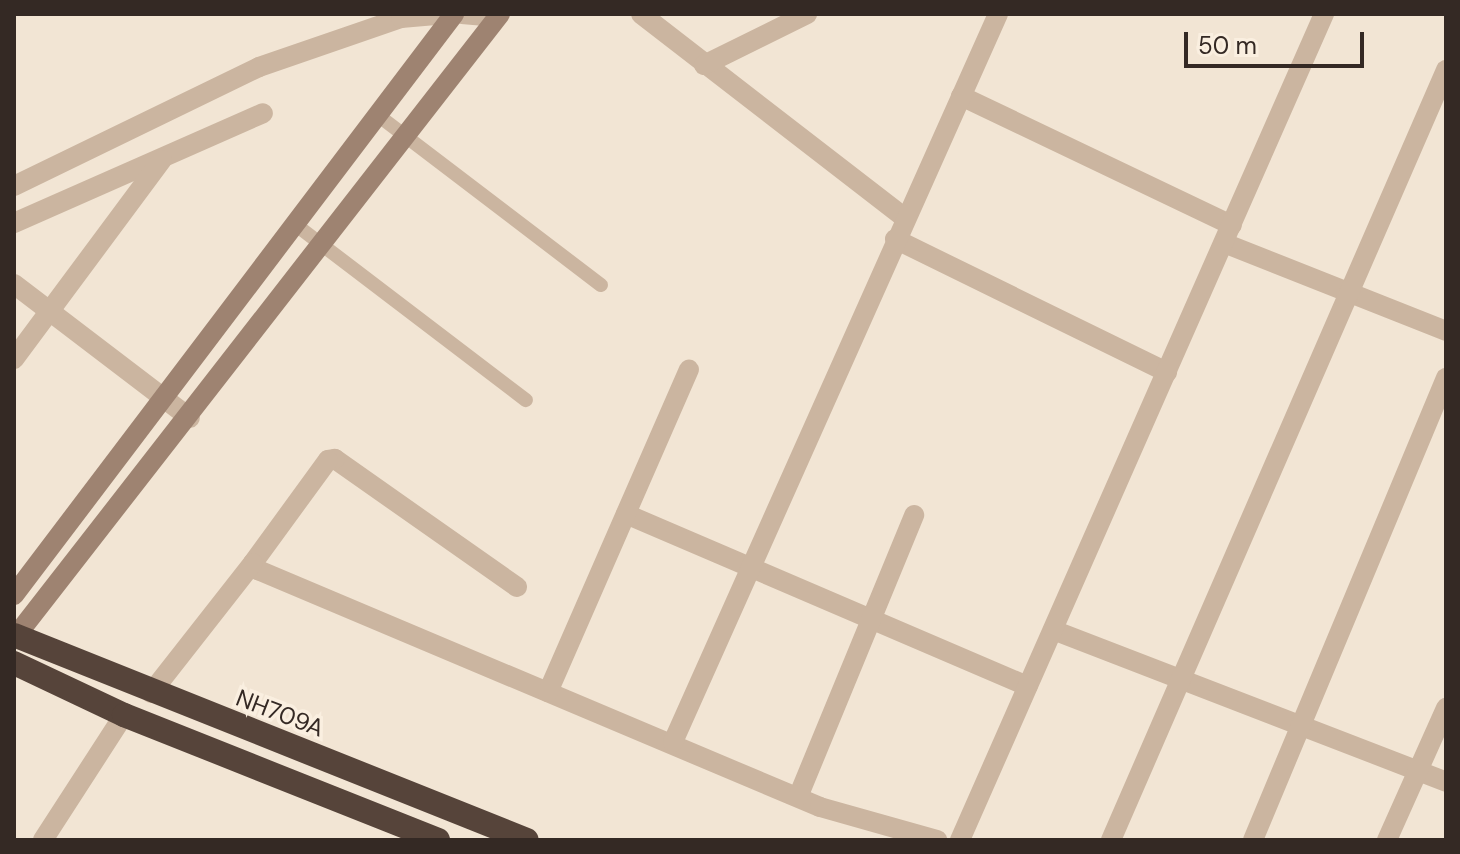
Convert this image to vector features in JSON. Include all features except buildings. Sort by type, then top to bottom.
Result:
[{"type":"highway","name":"NH709A","points":[[15,637],[527,840]]},
{"type":"highway","points":[[14,663],[124,715],[432,839]]},
{"type":"main road","points":[[14,595],[454,14]]},
{"type":"main road","points":[[15,637],[190,418],[499,16]]},
{"type":"street","points":[[14,186],[259,67],[400,16],[447,14]]},
{"type":"street","points":[[462,14],[499,16]]},
{"type":"street","points":[[641,14],[905,218]]},
{"type":"street","points":[[704,65],[807,14]]},
{"type":"street","points":[[673,742],[748,567],[998,14]]},
{"type":"street","points":[[960,840],[1324,14]]},
{"type":"street","points":[[1111,840],[1446,70]]},
{"type":"street","points":[[961,96],[1228,234],[1351,293],[1446,331]]},
{"type":"street","points":[[14,223],[263,113]]},
{"type":"street","points":[[14,359],[165,156]]},
{"type":"street","points":[[895,239],[1167,372]]},
{"type":"street","points":[[14,284],[190,418]]},
{"type":"street","points":[[548,692],[689,370]]},
{"type":"street","points":[[1253,840],[1446,378]]},
{"type":"street","points":[[151,693],[253,563],[328,460],[335,459],[517,587]]},
{"type":"street","points":[[626,514],[1028,686]]},
{"type":"street","points":[[798,797],[914,515]]},
{"type":"street","points":[[253,563],[258,570],[798,797],[937,840]]},
{"type":"street","points":[[1053,630],[1446,782]]},
{"type":"street","points":[[1387,840],[1446,708]]},
{"type":"street","points":[[49,838],[124,715]]},
{"type":"lane","points":[[379,116],[601,285]]},
{"type":"lane","points":[[296,225],[526,400]]}]
